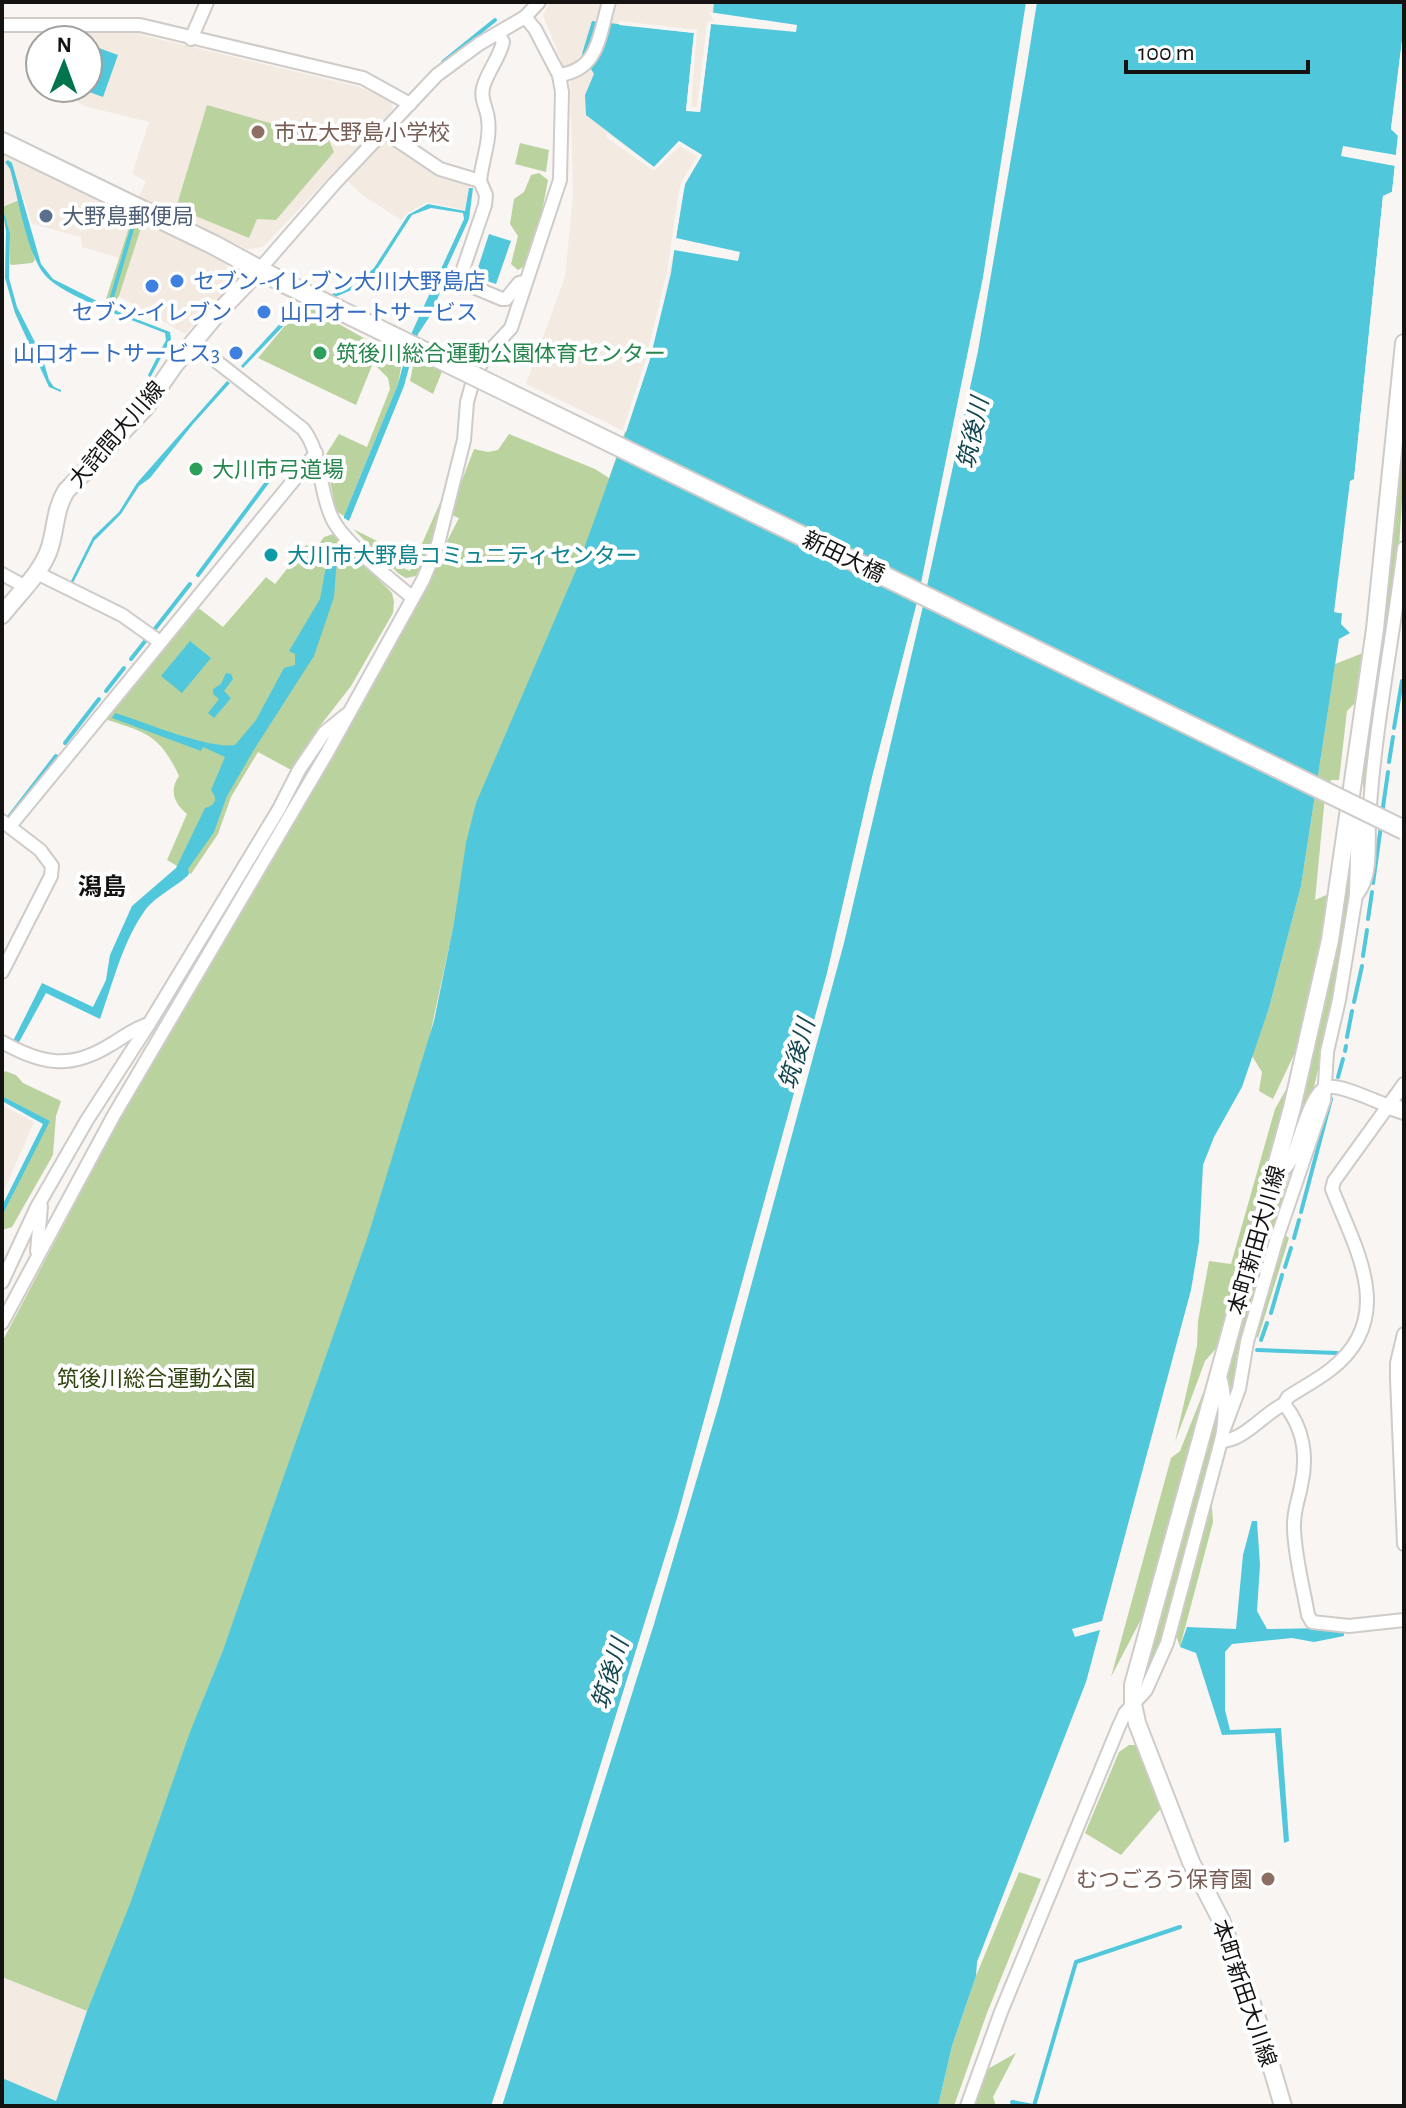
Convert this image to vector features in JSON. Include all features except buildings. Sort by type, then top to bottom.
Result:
[{"type":"main road","name":"新田大橋","points":[[2,142],[1404,830]]},
{"type":"main road","name":"大詫間大川線","points":[[2,615],[37,573],[51,546],[55,515],[66,491],[145,408],[193,343],[259,270]]},
{"type":"main road","name":"本町新田大川線","points":[[1283,2106],[1256,2015],[1221,1920],[1191,1862],[1137,1723],[1133,1685],[1274,1178],[1309,1043],[1330,940],[1377,613],[1404,343]]},
{"type":"street","points":[[191,39],[207,2]]},
{"type":"street","points":[[259,270],[334,184],[437,75],[525,17],[539,2]]},
{"type":"street","points":[[559,75],[572,74],[592,57],[609,2]]},
{"type":"street","points":[[2,1323],[114,1115],[349,714],[413,598],[438,544],[464,440],[467,402],[474,377],[486,355],[511,328],[560,180],[562,92],[559,75],[535,29],[525,17]]},
{"type":"street","points":[[2,25],[140,25],[363,78],[410,104]]},
{"type":"street","points":[[498,33],[503,42],[481,94],[488,120],[487,148],[480,181],[486,195],[485,205],[459,281],[502,299],[506,299],[519,283],[525,282]]},
{"type":"street","points":[[385,132],[440,169],[480,181]]},
{"type":"street","points":[[193,343],[303,429],[316,453],[333,521],[413,598]]},
{"type":"street","points":[[2,972],[51,876],[52,866],[40,850],[6,824],[316,453]]},
{"type":"street","points":[[1356,895],[1366,874],[1372,769],[1404,548]]},
{"type":"street","points":[[37,573],[122,615],[160,642]]},
{"type":"street","points":[[2,574],[24,586]]},
{"type":"street","points":[[2,1282],[42,1199],[87,1120],[149,1024],[279,809],[299,770],[324,733],[349,714]]},
{"type":"street","points":[[967,2106],[1001,2012],[1119,1726],[1146,1690],[1167,1643],[1223,1435],[1239,1389],[1247,1342],[1277,1238],[1327,1087],[1327,1052],[1356,895],[1358,817],[1352,785]]},
{"type":"street","points":[[2,1042],[53,1063],[65,1063],[107,1047],[136,1028],[149,1024]]},
{"type":"street","points":[[1223,1435],[1234,1439],[1332,1368],[1350,1348],[1365,1322],[1368,1293],[1362,1262],[1332,1189],[1334,1181],[1396,1108],[1404,1084]]},
{"type":"street","points":[[1274,1178],[1291,1161],[1312,1105],[1321,1090],[1327,1087],[1339,1089],[1396,1108]]},
{"type":"street","points":[[36,1257],[42,1199]]},
{"type":"street","points":[[1404,1334],[1397,1363],[1404,1544]]},
{"type":"street","points":[[1219,1374],[1223,1386],[1223,1435]]},
{"type":"street","points":[[1284,1404],[1302,1433],[1304,1464],[1301,1487],[1293,1507],[1308,1615],[1312,1622],[1349,1626],[1404,1620]]},
{"type":"shaded area","points":[[550,2],[773,2],[713,153],[671,273],[626,432],[526,384],[565,277],[573,195],[570,83],[543,15]]},
{"type":"shaded area","name":"市立大野島小学校","points":[[104,30],[135,31],[356,86],[382,96],[392,103],[393,110],[263,247],[247,249],[138,198],[146,181],[132,174],[149,122],[81,104],[104,104]]},
{"type":"shaded area","points":[[388,137],[470,183],[465,210],[427,202],[401,220],[361,194],[346,179]]},
{"type":"shaded area","points":[[2,152],[132,218],[119,258],[82,247],[81,237],[32,224],[24,197],[2,206]]},
{"type":"shaded area","name":"セブン-イレブン大川大野島店","points":[[143,222],[218,258],[233,276],[222,297],[185,334],[119,296]]},
{"type":"shaded area","points":[[2,1105],[34,1122],[2,1195]]},
{"type":"shaded area","points":[[2,1977],[87,2011],[54,2106],[2,2106]]},
{"type":"green space","points":[[207,105],[329,140],[334,152],[276,220],[257,219],[249,238],[176,208]]},
{"type":"green space","points":[[520,143],[549,150],[546,172],[515,164]]},
{"type":"green space","points":[[539,173],[548,180],[541,217],[526,265],[518,270],[511,264],[518,236],[510,224],[514,199],[524,192],[531,175]]},
{"type":"green space","points":[[19,200],[35,260],[12,265],[10,233],[2,207]]},
{"type":"green space","points":[[132,218],[143,222],[119,296],[113,304],[106,299]]},
{"type":"green space","name":"筑後川総合運動公園","points":[[679,297],[454,924],[406,1146],[191,1731],[203,1733],[87,2011],[2,1977],[2,1342],[118,1122],[363,704],[459,518],[449,514],[474,449],[488,452],[498,450],[509,434],[595,469],[609,478],[650,359]]},
{"type":"green space","name":"筑後川総合運動公園体育センター","points":[[303,304],[380,347],[375,361],[380,356],[395,352],[403,357],[398,384],[344,516],[336,511],[325,456],[339,434],[367,447],[390,389],[388,378],[373,363],[356,405],[258,358]]},
{"type":"green space","points":[[415,356],[443,369],[433,394],[410,381]]},
{"type":"green space","points":[[1404,417],[1399,551],[1371,744],[1366,813],[1361,766],[1384,629]]},
{"type":"green space","points":[[443,496],[432,542],[416,576],[406,578],[399,574],[353,529],[385,545],[402,562],[401,567],[410,571]]},
{"type":"green space","points":[[333,534],[392,593],[393,613],[351,686],[320,726],[293,771],[258,752],[231,797],[218,834],[191,874],[167,860],[187,814],[174,796],[174,786],[179,776],[172,762],[150,737],[104,719],[196,606],[223,627],[266,577],[275,584],[306,545],[315,549],[324,537]]},
{"type":"green space","points":[[1363,653],[1355,703],[1347,711],[1339,780],[1331,780],[1325,796],[1315,900],[1331,893],[1308,1025],[1273,1099],[1259,1091],[1262,1072],[1252,1056],[1269,1008],[1301,886],[1335,664]]},
{"type":"green space","points":[[1353,828],[1351,891],[1334,999],[1312,1096],[1289,1152],[1326,1002]]},
{"type":"green space","points":[[5,1071],[61,1101],[56,1116],[53,1155],[12,1227],[2,1230],[2,1216],[49,1121],[2,1096]]},
{"type":"green space","points":[[1296,1072],[1221,1343],[1205,1361],[1175,1442],[1197,1346],[1198,1321],[1209,1261],[1231,1264],[1275,1109]]},
{"type":"green space","points":[[1291,1169],[1236,1357],[1234,1387],[1226,1412],[1228,1363],[1279,1189]]},
{"type":"green space","points":[[1284,1234],[1289,1238],[1258,1338],[1254,1334]]},
{"type":"green space","points":[[1209,1378],[1149,1604],[1111,1677],[1171,1458],[1180,1451]]},
{"type":"green space","points":[[1219,1393],[1219,1427],[1160,1644],[1140,1687]]},
{"type":"green space","points":[[1211,1495],[1213,1522],[1180,1647],[1175,1632]]},
{"type":"green space","points":[[1129,1745],[1137,1745],[1163,1806],[1121,1855],[1085,1833],[1119,1752]]},
{"type":"green space","points":[[1019,1872],[1041,1879],[987,2013],[954,2106],[938,2106],[952,2046],[976,1976]]},
{"type":"green space","points":[[1016,2053],[993,2097],[996,2106],[975,2106],[986,2070]]},
{"type":"water","name":"筑後川","points":[[714,2],[1404,2],[1391,129],[1398,135],[1392,192],[1383,196],[1354,479],[1335,612],[1342,613],[1341,624],[1350,633],[1339,639],[1301,886],[1269,1008],[1242,1087],[1214,1137],[1203,1165],[1199,1242],[1191,1290],[1102,1621],[1072,1629],[1075,1637],[1100,1630],[1086,1682],[977,1962],[976,1976],[952,2046],[938,2106],[2,2106],[2,2078],[56,2101],[87,2011],[130,1904],[368,1236],[434,1021],[476,803],[577,568],[650,359],[671,273],[685,184],[702,155],[679,141],[654,167],[586,115],[585,95],[594,74],[582,54],[592,21],[694,33],[686,110],[700,112],[711,24],[717,24],[719,15],[713,13]]},
{"type":"water","points":[[104,50],[118,55],[104,94]]},
{"type":"water","points":[[8,160],[12,163],[41,264],[53,279],[123,314],[170,332],[171,339],[150,378],[148,375],[166,340],[165,333],[66,291],[44,274],[28,239],[10,169],[5,162]]},
{"type":"water","points":[[469,188],[473,188],[469,219],[447,267],[432,313],[418,334],[404,386],[349,521],[344,516],[398,384],[412,332],[464,219],[463,213],[431,208],[412,215],[374,274],[361,286],[295,314],[243,368],[241,366],[287,316],[300,307],[355,285],[374,268],[408,215],[428,204],[465,211]]},
{"type":"water","points":[[2,206],[10,233],[9,278],[17,307],[42,356],[49,380],[61,392],[49,387],[15,313],[5,278],[6,231]]},
{"type":"water","points":[[489,234],[511,241],[496,284],[475,277]]},
{"type":"water","points":[[227,381],[230,383],[150,478],[139,486],[121,514],[94,541],[72,585],[70,583],[93,537],[119,512],[137,483]]},
{"type":"water","points":[[338,545],[334,597],[314,656],[227,796],[214,832],[188,869],[189,874],[151,904],[138,921],[119,962],[100,1019],[46,993],[18,1044],[13,1041],[42,983],[93,1007],[106,980],[110,955],[132,906],[176,868],[205,808],[215,801],[211,790],[225,757],[112,718],[115,713],[193,739],[235,745],[256,720],[284,668],[295,665],[295,654],[289,651],[320,599],[328,555],[333,546]]},
{"type":"water","points":[[190,641],[211,658],[182,693],[161,676]]},
{"type":"water","points":[[226,673],[231,674],[233,679],[224,691],[231,698],[214,718],[208,713],[219,699],[213,694],[213,689],[221,684]]},
{"type":"water","points":[[2,1096],[50,1121],[2,1216],[2,1206],[43,1124],[2,1101]]},
{"type":"water","points":[[1252,1521],[1257,1521],[1260,1565],[1257,1611],[1267,1629],[1325,1628],[1344,1631],[1344,1636],[1314,1642],[1292,1638],[1232,1644],[1225,1652],[1225,1710],[1230,1730],[1281,1728],[1289,1841],[1284,1843],[1275,1733],[1222,1735],[1196,1653],[1180,1647],[1187,1627],[1236,1629],[1243,1555]]},
{"type":"pier","points":[[1026,2],[1037,2],[1026,71],[978,351],[927,586],[1322,779],[1319,799],[923,606],[844,943],[719,1404],[654,1624],[502,2106],[491,2106],[553,1918],[677,1518],[827,973],[872,777],[917,602],[615,452],[620,437],[921,583],[983,277]]},
{"type":"pier","points":[[709,12],[797,25],[796,32],[711,24],[700,112],[686,111],[694,33],[619,25],[620,21],[697,30],[691,107],[697,107],[707,23],[714,20]]},
{"type":"pier","points":[[1404,25],[1404,56],[1395,128],[1402,136],[1396,193],[1387,199],[1358,479],[1354,483],[1339,608],[1344,609],[1346,614],[1334,612],[1350,481],[1354,479],[1383,196],[1392,192],[1395,166],[1341,156],[1343,146],[1396,155],[1398,136],[1391,129]]},
{"type":"pier","points":[[607,133],[654,167],[679,141],[702,155],[685,184],[676,238],[740,252],[738,261],[674,250],[650,359],[626,432],[623,430],[646,358],[667,272],[681,183],[697,156],[680,146],[654,171],[606,137]]},
{"type":"waterway","points":[[443,62],[495,20]]},
{"type":"waterway","points":[[112,297],[134,222]]},
{"type":"waterway","points":[[198,575],[280,465]]},
{"type":"waterway","points":[[154,630],[190,584]]},
{"type":"waterway","points":[[131,659],[146,640]]},
{"type":"waterway","points":[[106,691],[124,668]]},
{"type":"waterway","points":[[1394,728],[1402,681]]},
{"type":"waterway","points":[[65,743],[99,699]]},
{"type":"waterway","points":[[1389,762],[1393,737]]},
{"type":"waterway","points":[[9,817],[56,756]]},
{"type":"waterway","points":[[1382,814],[1388,772]]},
{"type":"waterway","points":[[1373,883],[1381,826]]},
{"type":"waterway","points":[[1368,919],[1372,892]]},
{"type":"waterway","points":[[1363,956],[1367,930]]},
{"type":"waterway","points":[[1354,1002],[1362,966]]},
{"type":"waterway","points":[[1347,1037],[1352,1011]]},
{"type":"waterway","points":[[1345,1051],[1346,1046]]},
{"type":"waterway","points":[[1338,1077],[1343,1059]]},
{"type":"waterway","points":[[1301,1212],[1331,1099]]},
{"type":"waterway","points":[[1294,1238],[1299,1220]]},
{"type":"waterway","points":[[1285,1267],[1291,1248]]},
{"type":"waterway","points":[[1271,1313],[1282,1275]]},
{"type":"waterway","points":[[1261,1340],[1267,1323]]},
{"type":"waterway","points":[[1257,1350],[1337,1353]]},
{"type":"waterway","points":[[1034,2106],[1076,1962],[1180,1927]]},
{"type":"waterway","points":[[1012,2102],[1033,2106]]},
{"type":"place","name":"市立大野島小学校","points":[[258,132]]},
{"type":"place","name":"大野島郵便局","points":[[46,216]]},
{"type":"place","name":"セブン-イレブン大川大野島店","points":[[177,281]]},
{"type":"place","name":"セブン-イレブン","points":[[152,286]]},
{"type":"place","name":"山口オートサービス","points":[[264,312]]},
{"type":"place","name":"山口オートサービス3","points":[[236,353]]},
{"type":"place","name":"筑後川総合運動公園体育センター","points":[[320,353]]},
{"type":"place","name":"大川市弓道場","points":[[196,469]]},
{"type":"place","name":"大川市大野島コミュニティセンター","points":[[271,555]]},
{"type":"place","name":"むつごろう保育園","points":[[1268,1879]]},
{"type":"district","name":"潟島","points":[[102,887]]}]
